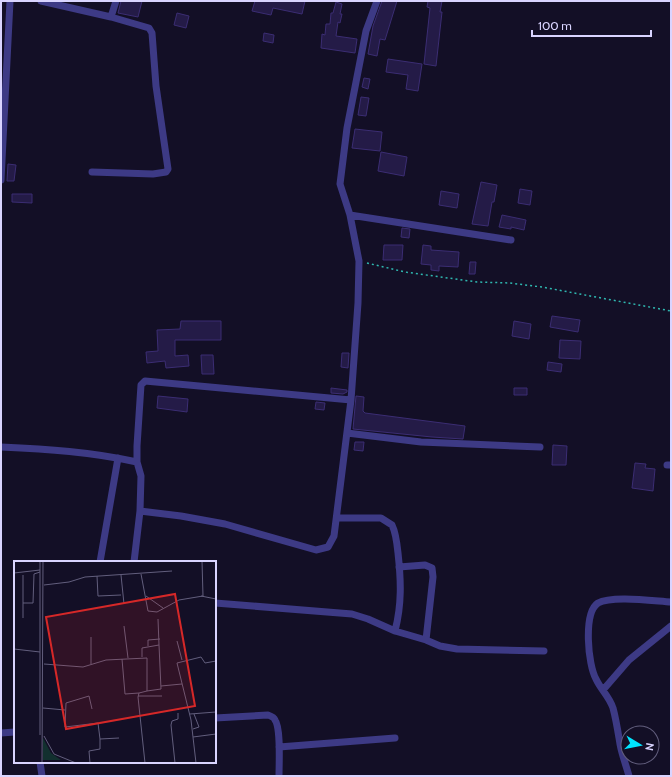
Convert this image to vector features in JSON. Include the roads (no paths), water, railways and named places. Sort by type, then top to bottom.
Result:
[{"type":"street","points":[[1,180],[10,1]]},
{"type":"street","points":[[41,1],[111,17],[152,30],[156,86],[168,169],[166,172],[153,174],[92,172]]},
{"type":"street","points":[[111,17],[116,1]]},
{"type":"street","points":[[140,511],[181,516],[225,524],[316,550],[324,548],[331,542],[334,536],[351,400],[358,303],[359,261],[350,215],[340,184],[347,128],[366,31],[377,1]]},
{"type":"street","points":[[350,215],[511,240]]},
{"type":"street","points":[[134,561],[140,511],[141,476],[137,462],[137,446],[141,385],[145,382],[351,400]]},
{"type":"street","points":[[347,433],[443,443],[540,447]]},
{"type":"street","points":[[1,447],[59,450],[137,462]]},
{"type":"street","points":[[100,561],[118,458]]},
{"type":"street","points":[[337,518],[381,518],[388,521],[394,528],[399,567],[401,604],[395,631]]},
{"type":"street","points":[[399,567],[425,565],[432,568],[426,640]]},
{"type":"street","points":[[629,776],[620,746],[613,707],[595,679],[589,649],[589,626],[593,608],[604,601],[618,600],[671,602]]},
{"type":"street","points":[[216,604],[352,614],[368,619],[395,631],[426,640],[440,646],[457,649],[544,651]]},
{"type":"street","points":[[603,690],[629,660],[671,626]]},
{"type":"street","points":[[216,718],[268,715],[273,717],[276,721],[279,747],[279,776]]},
{"type":"street","points":[[1,733],[14,732]]},
{"type":"street","points":[[279,747],[395,738]]},
{"type":"street","points":[[40,763],[42,776]]}]
